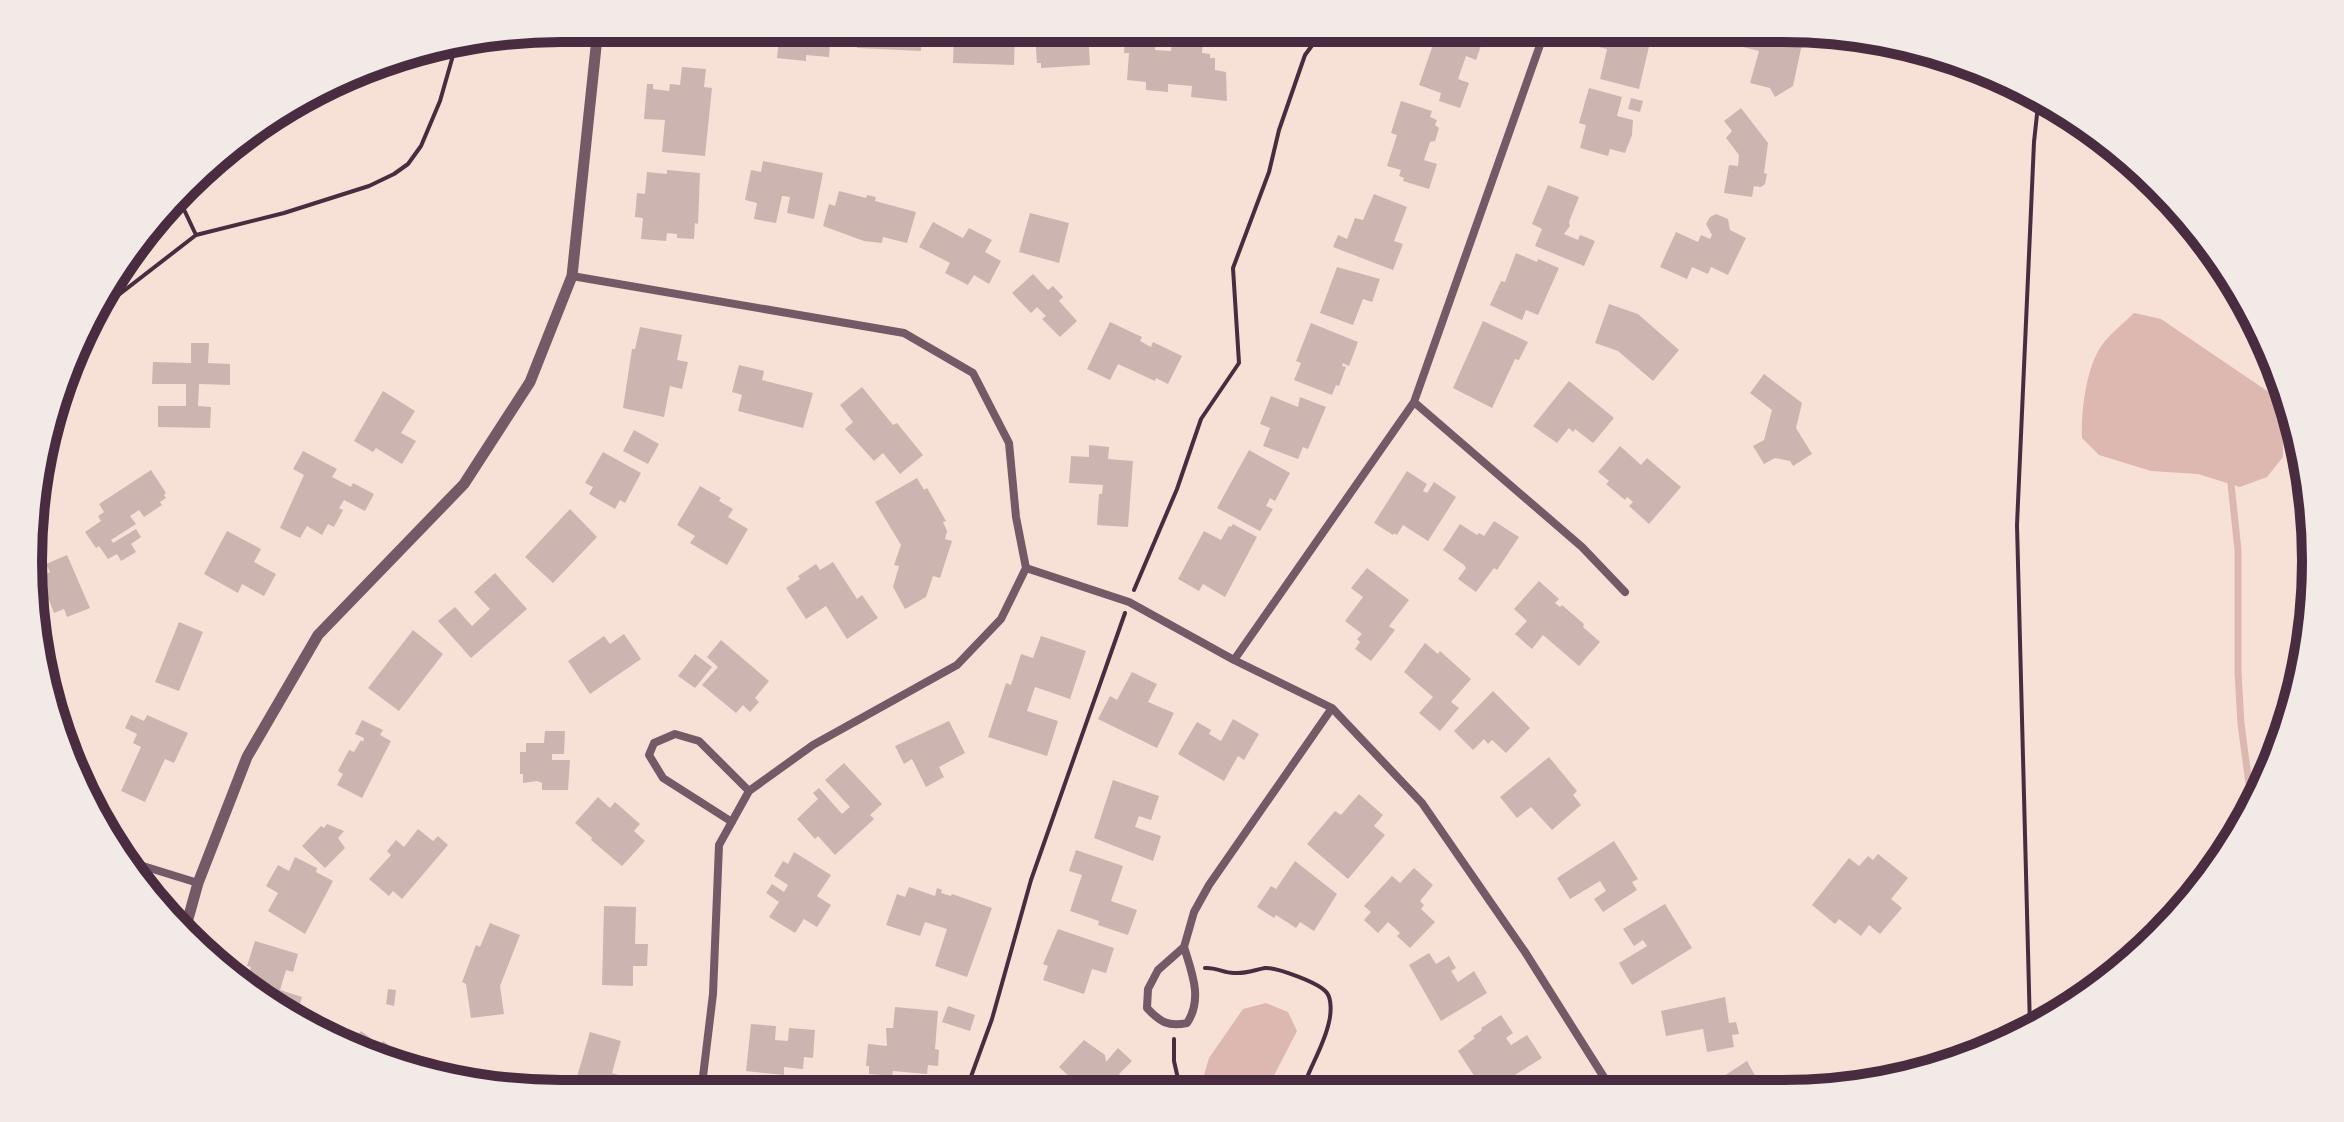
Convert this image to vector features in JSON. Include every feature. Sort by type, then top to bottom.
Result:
[{"type":"street","points":[[187,921],[198,883],[247,757],[318,635],[464,484],[530,382],[572,276],[597,42]]},
{"type":"street","points":[[1234,660],[1414,402],[1541,42]]},
{"type":"street","points":[[572,276],[904,333],[973,373],[1009,443],[1016,517],[1026,568],[1001,619],[957,665],[813,745],[749,791],[719,845],[713,994],[703,1080]]},
{"type":"street","points":[[1414,402],[1582,547],[1625,592]]},
{"type":"street","points":[[1026,568],[1129,602],[1234,660],[1332,708],[1422,803],[1525,952],[1606,1080]]},
{"type":"street","points":[[1184,947],[1196,996],[1195,1010],[1187,1023],[1174,1026],[1159,1021],[1147,1008],[1148,989],[1158,970],[1184,947],[1194,912],[1209,885],[1332,708]]},
{"type":"street","points":[[732,822],[663,778],[649,755],[654,743],[675,734],[699,741],[749,791]]},
{"type":"street","points":[[141,865],[198,883]]},
{"type":"path","points":[[970,1080],[992,1019],[1031,880],[1129,602],[1177,489],[1201,419],[1239,363],[1233,268],[1269,172],[1279,130],[1305,55],[1315,42]]},
{"type":"path","points":[[113,300],[196,235],[284,213],[369,186],[401,169],[421,146],[440,101],[454,54]]},
{"type":"path","points":[[2030,1017],[2017,525],[2038,109]]},
{"type":"path","points":[[183,206],[196,235]]},
{"type":"path","points":[[1191,969],[1214,967],[1239,974],[1266,968],[1324,989],[1329,996],[1329,1025],[1306,1080]]},
{"type":"path","points":[[1174,1026],[1174,1061],[1178,1080]]},
{"type":"shaded area","points":[[2134,313],[2161,319],[2273,395],[2283,424],[2283,457],[2267,477],[2240,487],[2198,474],[2151,471],[2099,455],[2082,438],[2082,416],[2092,365],[2109,336]]},
{"type":"shaded area","points":[[1266,1003],[1288,1012],[1297,1031],[1272,1080],[1203,1080],[1209,1058],[1243,1009]]},
{"type":"building","points":[[779,42],[830,42],[829,57],[806,55],[806,61],[777,58]]},
{"type":"building","points":[[857,42],[921,42],[921,51],[857,48]]},
{"type":"building","points":[[954,42],[1015,42],[1014,65],[953,63]]},
{"type":"building","points":[[1036,42],[1089,42],[1090,65],[1041,68],[1041,63],[1037,63]]},
{"type":"building","points":[[1125,42],[1156,42],[1155,50],[1171,51],[1172,42],[1203,42],[1202,53],[1215,58],[1215,70],[1226,72],[1227,101],[1191,97],[1192,86],[1168,84],[1168,92],[1146,90],[1146,82],[1127,80],[1129,53],[1124,53]]},
{"type":"building","points":[[1434,42],[1482,42],[1476,60],[1466,56],[1458,79],[1469,83],[1460,108],[1439,101],[1441,93],[1419,85]]},
{"type":"building","points":[[1600,42],[1650,42],[1639,89],[1600,79],[1607,49],[1599,47]]},
{"type":"building","points":[[1736,42],[1802,43],[1793,86],[1775,97],[1770,88],[1750,83],[1759,51],[1735,45]]},
{"type":"building","points":[[682,67],[706,69],[704,87],[712,88],[705,156],[662,152],[665,120],[644,119],[647,84],[653,84],[653,89],[669,91],[670,84],[680,85]]},
{"type":"building","points":[[1589,88],[1622,97],[1617,116],[1633,120],[1632,135],[1625,153],[1610,149],[1608,156],[1580,148],[1586,125],[1579,123]]},
{"type":"building","points":[[1631,98],[1643,101],[1640,112],[1628,109]]},
{"type":"building","points":[[1401,101],[1432,111],[1430,117],[1437,120],[1435,125],[1439,128],[1435,141],[1430,142],[1424,160],[1437,164],[1429,189],[1403,181],[1404,178],[1399,176],[1401,170],[1387,166],[1397,135],[1391,133]]},
{"type":"building","points":[[1741,108],[1768,143],[1765,184],[1754,186],[1752,197],[1724,193],[1729,165],[1738,166],[1739,155],[1726,138],[1732,131],[1724,121]]},
{"type":"building","points":[[763,161],[823,173],[814,219],[787,213],[790,197],[782,196],[776,223],[754,219],[757,203],[745,200],[751,170],[761,172]]},
{"type":"building","points":[[667,170],[700,173],[698,224],[695,223],[694,239],[677,238],[677,234],[667,233],[666,241],[641,239],[643,218],[635,217],[637,193],[645,194],[647,172],[667,174]]},
{"type":"building","points":[[1548,185],[1579,197],[1570,226],[1564,234],[1578,240],[1580,235],[1595,241],[1584,266],[1535,246],[1542,229],[1532,224]]},
{"type":"building","points":[[839,191],[866,198],[867,195],[876,197],[875,201],[916,212],[907,243],[883,237],[882,243],[864,241],[823,226],[829,204],[835,206]]},
{"type":"building","points":[[1374,194],[1407,207],[1394,241],[1403,244],[1393,270],[1333,247],[1338,235],[1347,239],[1355,218],[1363,220]]},
{"type":"building","points":[[1030,213],[1069,223],[1059,263],[1019,252]]},
{"type":"building","points":[[1716,214],[1728,219],[1730,230],[1746,238],[1728,275],[1711,267],[1708,274],[1692,267],[1687,279],[1660,267],[1676,232],[1698,242],[1701,235],[1710,239],[1712,235],[1706,224]]},
{"type":"building","points":[[933,222],[963,238],[969,228],[992,240],[985,252],[1001,261],[989,284],[974,275],[968,285],[945,273],[950,263],[919,247]]},
{"type":"building","points":[[1516,253],[1559,268],[1538,315],[1526,310],[1522,320],[1490,305],[1501,281],[1505,282]]},
{"type":"building","points":[[1337,267],[1380,279],[1372,302],[1363,299],[1353,325],[1320,313]]},
{"type":"building","points":[[1033,274],[1048,290],[1053,286],[1063,297],[1059,301],[1077,321],[1060,337],[1042,319],[1046,316],[1037,307],[1031,313],[1012,293]]},
{"type":"building","points":[[1609,304],[1638,314],[1679,350],[1653,381],[1618,351],[1595,343]]},
{"type":"building","points":[[1483,321],[1528,342],[1519,360],[1515,359],[1492,408],[1453,388]]},
{"type":"building","points":[[1110,322],[1142,337],[1140,341],[1151,347],[1153,342],[1182,356],[1168,384],[1118,364],[1110,380],[1087,369]]},
{"type":"building","points":[[1311,323],[1358,342],[1349,366],[1343,363],[1342,366],[1346,367],[1332,395],[1294,380],[1301,363],[1296,361]]},
{"type":"building","points":[[640,327],[682,335],[677,360],[688,362],[682,389],[670,386],[664,417],[623,408],[632,349],[635,349]]},
{"type":"building","points":[[191,343],[209,343],[208,363],[230,364],[230,385],[199,384],[198,406],[211,407],[210,428],[158,427],[158,406],[186,406],[186,384],[152,384],[153,362],[191,363]]},
{"type":"building","points":[[739,365],[764,371],[762,380],[813,393],[803,428],[738,411],[742,395],[732,392]]},
{"type":"building","points":[[1764,374],[1802,403],[1796,428],[1812,454],[1793,466],[1790,461],[1775,458],[1764,464],[1753,446],[1764,440],[1772,410],[1750,393]]},
{"type":"building","points":[[1569,381],[1614,418],[1593,443],[1569,428],[1557,443],[1533,426]]},
{"type":"building","points":[[862,387],[923,455],[900,474],[883,453],[874,461],[845,429],[853,422],[840,405]]},
{"type":"building","points":[[383,391],[415,411],[401,433],[416,441],[402,464],[376,448],[373,452],[354,441]]},
{"type":"building","points":[[1271,396],[1298,407],[1300,397],[1326,407],[1308,449],[1303,447],[1298,459],[1263,446],[1270,428],[1260,424]]},
{"type":"building","points":[[634,430],[659,444],[648,464],[623,451]]},
{"type":"building","points":[[1089,445],[1109,447],[1108,459],[1133,461],[1128,527],[1097,525],[1099,494],[1102,494],[1103,485],[1069,483],[1071,456],[1089,457]]},
{"type":"building","points":[[1620,446],[1641,465],[1647,458],[1681,487],[1649,524],[1629,506],[1633,502],[1627,497],[1625,500],[1606,484],[1609,481],[1598,472]]},
{"type":"building","points":[[1249,450],[1290,473],[1275,501],[1270,498],[1266,506],[1273,509],[1260,531],[1217,508]]},
{"type":"building","points":[[303,451],[337,469],[332,477],[374,494],[365,511],[344,500],[339,508],[343,510],[334,527],[328,524],[322,535],[307,526],[300,538],[280,528],[304,475],[293,469]]},
{"type":"building","points":[[603,452],[641,473],[625,503],[620,500],[615,509],[589,494],[593,487],[585,483]]},
{"type":"building","points":[[151,470],[166,498],[160,502],[162,505],[144,517],[139,510],[130,516],[136,524],[111,540],[113,543],[136,529],[141,537],[131,544],[136,552],[121,561],[117,554],[108,559],[85,532],[101,521],[98,516],[104,512],[99,504]]},
{"type":"building","points":[[1407,471],[1427,484],[1423,491],[1427,493],[1434,482],[1456,497],[1428,541],[1403,525],[1397,535],[1393,535],[1374,523]]},
{"type":"building","points":[[917,478],[924,490],[927,488],[946,521],[943,522],[947,531],[945,539],[952,541],[940,578],[933,576],[926,597],[905,609],[893,587],[899,566],[894,565],[901,545],[875,502]]},
{"type":"building","points":[[700,486],[721,498],[719,501],[733,509],[728,517],[748,529],[727,565],[690,543],[695,536],[677,525]]},
{"type":"building","points":[[570,509],[597,537],[553,583],[525,557]]},
{"type":"building","points":[[1494,521],[1519,537],[1497,570],[1494,568],[1476,592],[1458,579],[1466,568],[1464,565],[1443,550],[1460,524],[1484,536]]},
{"type":"building","points":[[1233,524],[1257,537],[1225,597],[1203,584],[1199,591],[1178,579],[1204,531],[1221,540]]},
{"type":"building","points":[[227,531],[261,549],[254,562],[276,574],[264,596],[242,584],[238,593],[204,574]]},
{"type":"building","points":[[67,555],[90,608],[67,617],[64,609],[54,613],[49,600],[44,602],[48,612],[45,613],[42,576],[50,572],[46,564]]},
{"type":"building","points":[[833,562],[857,599],[862,595],[878,618],[847,639],[826,606],[806,619],[786,588],[816,564],[820,570]]},
{"type":"building","points":[[1367,568],[1409,600],[1389,626],[1395,630],[1371,661],[1355,649],[1360,642],[1357,639],[1362,634],[1345,621],[1363,597],[1351,588]]},
{"type":"building","points":[[495,573],[527,609],[471,658],[438,621],[455,607],[472,626],[490,609],[474,592]]},
{"type":"building","points":[[1539,581],[1559,599],[1555,603],[1560,607],[1562,605],[1584,624],[1583,627],[1600,642],[1579,666],[1543,635],[1532,649],[1515,634],[1527,621],[1514,609]]},
{"type":"building","points":[[179,622],[203,632],[179,691],[155,682]]},
{"type":"building","points":[[413,630],[443,654],[399,711],[368,688]]},
{"type":"building","points":[[624,634],[641,659],[590,694],[568,661],[604,636],[610,644]]},
{"type":"building","points":[[1041,636],[1086,651],[1070,699],[1035,687],[1027,711],[1058,721],[1047,756],[988,737],[1006,683],[1011,685],[1021,654],[1033,658]]},
{"type":"building","points":[[721,640],[769,681],[755,698],[759,702],[750,712],[743,705],[736,713],[702,685],[718,667],[707,657]]},
{"type":"building","points":[[1425,643],[1438,654],[1440,651],[1471,679],[1451,702],[1459,708],[1440,731],[1419,713],[1433,697],[1404,672]]},
{"type":"building","points":[[695,654],[712,667],[695,688],[678,676]]},
{"type":"building","points":[[1132,672],[1157,684],[1148,702],[1174,713],[1157,748],[1098,719],[1110,696],[1117,700]]},
{"type":"building","points":[[1493,691],[1530,728],[1506,753],[1492,740],[1488,744],[1484,739],[1473,750],[1454,731]]},
{"type":"building","points":[[131,715],[144,721],[147,715],[188,733],[174,763],[165,759],[145,802],[121,791],[141,747],[133,743],[137,734],[125,728]]},
{"type":"building","points":[[1233,719],[1259,734],[1244,760],[1238,756],[1224,781],[1178,754],[1197,722],[1211,730],[1209,734],[1221,741]]},
{"type":"building","points":[[362,720],[383,730],[380,735],[391,741],[362,798],[337,785],[343,774],[338,771],[349,750],[354,752],[361,740],[363,742],[364,738],[355,734]]},
{"type":"building","points":[[949,721],[965,753],[939,767],[944,777],[926,787],[912,759],[904,764],[895,746]]},
{"type":"building","points":[[545,731],[565,731],[564,754],[552,754],[552,760],[570,760],[568,790],[542,790],[542,783],[537,781],[523,783],[520,752],[526,752],[526,743],[544,743]]},
{"type":"building","points":[[1549,757],[1577,791],[1573,795],[1581,805],[1552,830],[1531,807],[1517,818],[1500,797]]},
{"type":"building","points":[[844,763],[882,804],[870,815],[874,819],[835,855],[797,819],[818,799],[813,793],[819,788],[842,814],[850,807],[825,780]]},
{"type":"building","points":[[1113,780],[1159,796],[1151,820],[1139,816],[1135,827],[1161,836],[1153,861],[1094,838]]},
{"type":"building","points":[[1359,794],[1383,815],[1374,826],[1385,835],[1348,879],[1307,844],[1335,811],[1341,815]]},
{"type":"building","points":[[598,797],[610,808],[615,802],[640,824],[634,831],[645,841],[622,866],[575,823]]},
{"type":"building","points":[[327,824],[344,831],[338,838],[345,848],[325,868],[302,846],[321,826],[324,828]]},
{"type":"building","points":[[418,829],[433,841],[438,836],[448,845],[402,899],[393,891],[389,896],[369,879],[391,855],[387,851],[396,840],[404,847]]},
{"type":"building","points":[[1614,841],[1638,879],[1632,882],[1637,890],[1603,912],[1594,899],[1606,891],[1600,881],[1570,899],[1557,878]]},
{"type":"building","points":[[1076,850],[1123,866],[1111,901],[1137,910],[1128,935],[1070,911],[1082,875],[1069,871]]},
{"type":"building","points":[[794,852],[831,875],[817,896],[831,905],[817,927],[804,919],[795,933],[769,917],[779,902],[766,893],[772,884],[784,892],[788,885],[774,876],[783,861],[788,864]]},
{"type":"building","points":[[1878,854],[1908,878],[1891,899],[1902,908],[1880,934],[1869,925],[1861,936],[1839,919],[1835,924],[1812,905],[1849,858],[1859,866],[1868,856],[1873,860]]},
{"type":"building","points":[[295,857],[317,868],[316,872],[333,881],[305,934],[268,911],[278,893],[266,886],[278,865],[289,871]]},
{"type":"building","points":[[1295,861],[1337,894],[1314,931],[1300,922],[1296,928],[1257,907],[1271,886],[1276,889]]},
{"type":"building","points":[[1414,868],[1433,885],[1420,901],[1424,905],[1421,909],[1435,922],[1410,948],[1388,922],[1378,933],[1364,920],[1371,912],[1364,906],[1392,876],[1400,883]]},
{"type":"building","points":[[909,887],[935,896],[937,888],[942,890],[941,893],[992,908],[967,977],[935,966],[947,929],[925,922],[920,936],[886,925],[897,894],[905,897]]},
{"type":"building","points":[[1665,904],[1692,948],[1632,985],[1619,963],[1647,946],[1643,940],[1634,946],[1623,929]]},
{"type":"building","points":[[604,906],[636,907],[635,944],[648,944],[647,966],[633,966],[633,986],[602,985]]},
{"type":"building","points":[[490,923],[520,935],[500,986],[504,1014],[471,1018],[466,984],[462,982],[476,945],[480,947]]},
{"type":"building","points":[[1058,929],[1114,948],[1106,973],[1092,969],[1084,994],[1043,980],[1048,966],[1043,964]]},
{"type":"building","points":[[255,941],[298,954],[293,972],[286,970],[280,990],[302,997],[299,1008],[248,975],[251,967],[247,966]]},
{"type":"building","points":[[1429,953],[1436,964],[1449,956],[1456,968],[1451,971],[1458,982],[1474,971],[1487,993],[1441,1021],[1409,965]]},
{"type":"building","points":[[388,989],[396,990],[394,1006],[386,1004]]},
{"type":"building","points":[[1725,997],[1729,1023],[1736,1022],[1739,1034],[1732,1035],[1734,1047],[1707,1052],[1703,1029],[1666,1036],[1661,1011]]},
{"type":"building","points":[[948,1006],[975,1015],[970,1031],[942,1022]]},
{"type":"building","points":[[895,1007],[938,1011],[935,1049],[939,1050],[938,1066],[928,1065],[927,1074],[893,1071],[892,1076],[869,1074],[869,1066],[866,1066],[868,1044],[887,1046],[886,1028],[893,1028]]},
{"type":"building","points":[[1501,1015],[1513,1033],[1506,1038],[1511,1045],[1527,1035],[1542,1058],[1507,1080],[1477,1080],[1458,1051],[1475,1038],[1473,1036]]},
{"type":"building","points":[[751,1024],[776,1026],[775,1040],[788,1041],[789,1028],[815,1030],[813,1058],[804,1057],[803,1069],[784,1067],[784,1075],[746,1071]]},
{"type":"building","points":[[361,1031],[380,1045],[383,1041],[398,1052],[394,1052],[356,1037]]},
{"type":"building","points":[[590,1032],[621,1041],[612,1073],[632,1080],[576,1080]]},
{"type":"building","points":[[1084,1040],[1105,1055],[1106,1062],[1118,1048],[1132,1061],[1119,1074],[1125,1080],[1073,1080],[1059,1067]]},
{"type":"building","points":[[1747,1061],[1757,1080],[1723,1080],[1726,1078],[1724,1076]]},
{"type":"waterway","points":[[2231,484],[2238,550],[2241,724],[2250,788]]}]
